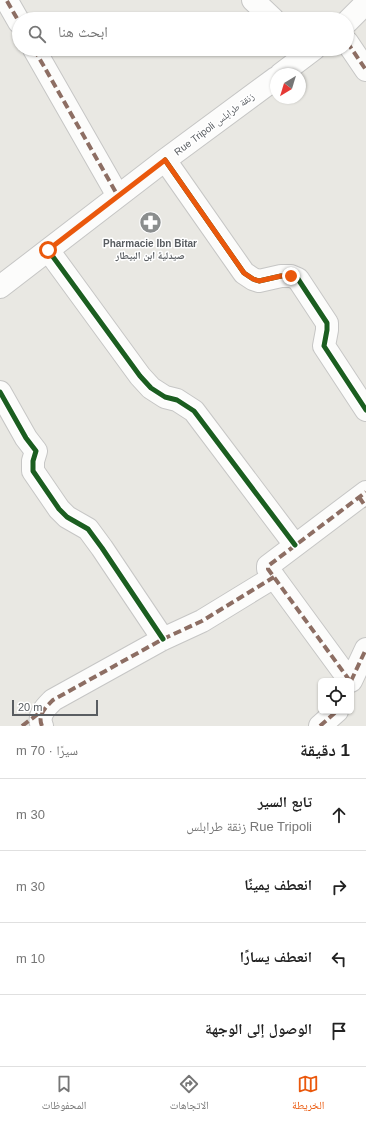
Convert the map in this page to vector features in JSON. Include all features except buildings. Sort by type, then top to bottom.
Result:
[{"type":"street","points":[[253,0],[266,12]]},
{"type":"street","points":[[5,2],[12,12]]},
{"type":"street","points":[[354,15],[366,3]]},
{"type":"street","points":[[354,52],[366,70]]},
{"type":"street","points":[[38,56],[118,196]]},
{"type":"street","points":[[288,68],[303,56]]},
{"type":"street","name":"Rue Tripoli زنقة طرابلس","points":[[0,287],[165,160],[270,82]]},
{"type":"street","points":[[165,160],[244,273],[259,281],[281,276],[291,276],[298,279],[327,322],[324,346],[366,410]]},
{"type":"street","points":[[48,250],[140,376],[151,388],[165,397],[177,400],[194,411],[295,545]]},
{"type":"street","points":[[0,392],[26,438],[36,451],[33,461],[33,471],[59,509],[67,517],[88,529],[163,639]]},
{"type":"street","points":[[348,678],[268,569],[268,566],[295,545],[364,499]]},
{"type":"street","points":[[22,726],[42,719],[53,700],[163,639],[202,620],[274,577]]},
{"type":"street","points":[[352,678],[366,649]]},
{"type":"street","points":[[320,726],[334,714]]},
{"type":"marked path","points":[[7,1],[13,12]]},
{"type":"marked path","points":[[354,52],[366,70]]},
{"type":"marked path","points":[[38,56],[118,196]]},
{"type":"marked path","points":[[348,678],[268,569],[268,566],[366,492]]},
{"type":"marked path","points":[[359,497],[366,507]]},
{"type":"marked path","points":[[42,726],[41,715],[45,708],[53,700],[163,639],[202,621],[274,577]]},
{"type":"marked path","points":[[352,678],[366,649]]},
{"type":"marked path","points":[[22,726],[42,711]]},
{"type":"marked path","points":[[320,726],[334,714]]},
{"type":"cycle path","points":[[165,160],[244,273],[259,281],[281,276],[291,276],[298,279],[327,323],[324,346],[366,410]]},
{"type":"cycle path","points":[[48,250],[140,376],[151,388],[165,397],[177,400],[194,411],[295,545]]},
{"type":"cycle path","points":[[0,392],[26,438],[36,451],[33,461],[33,471],[59,509],[67,517],[88,529],[163,639]]},
{"type":"place","name":"Pharmacie Ibn Bitar صيدلية ابن البيطار","points":[[150,223]]},
{"type":"route","points":[[48,250],[165,160],[244,273],[259,281],[281,276],[291,276]]}]
